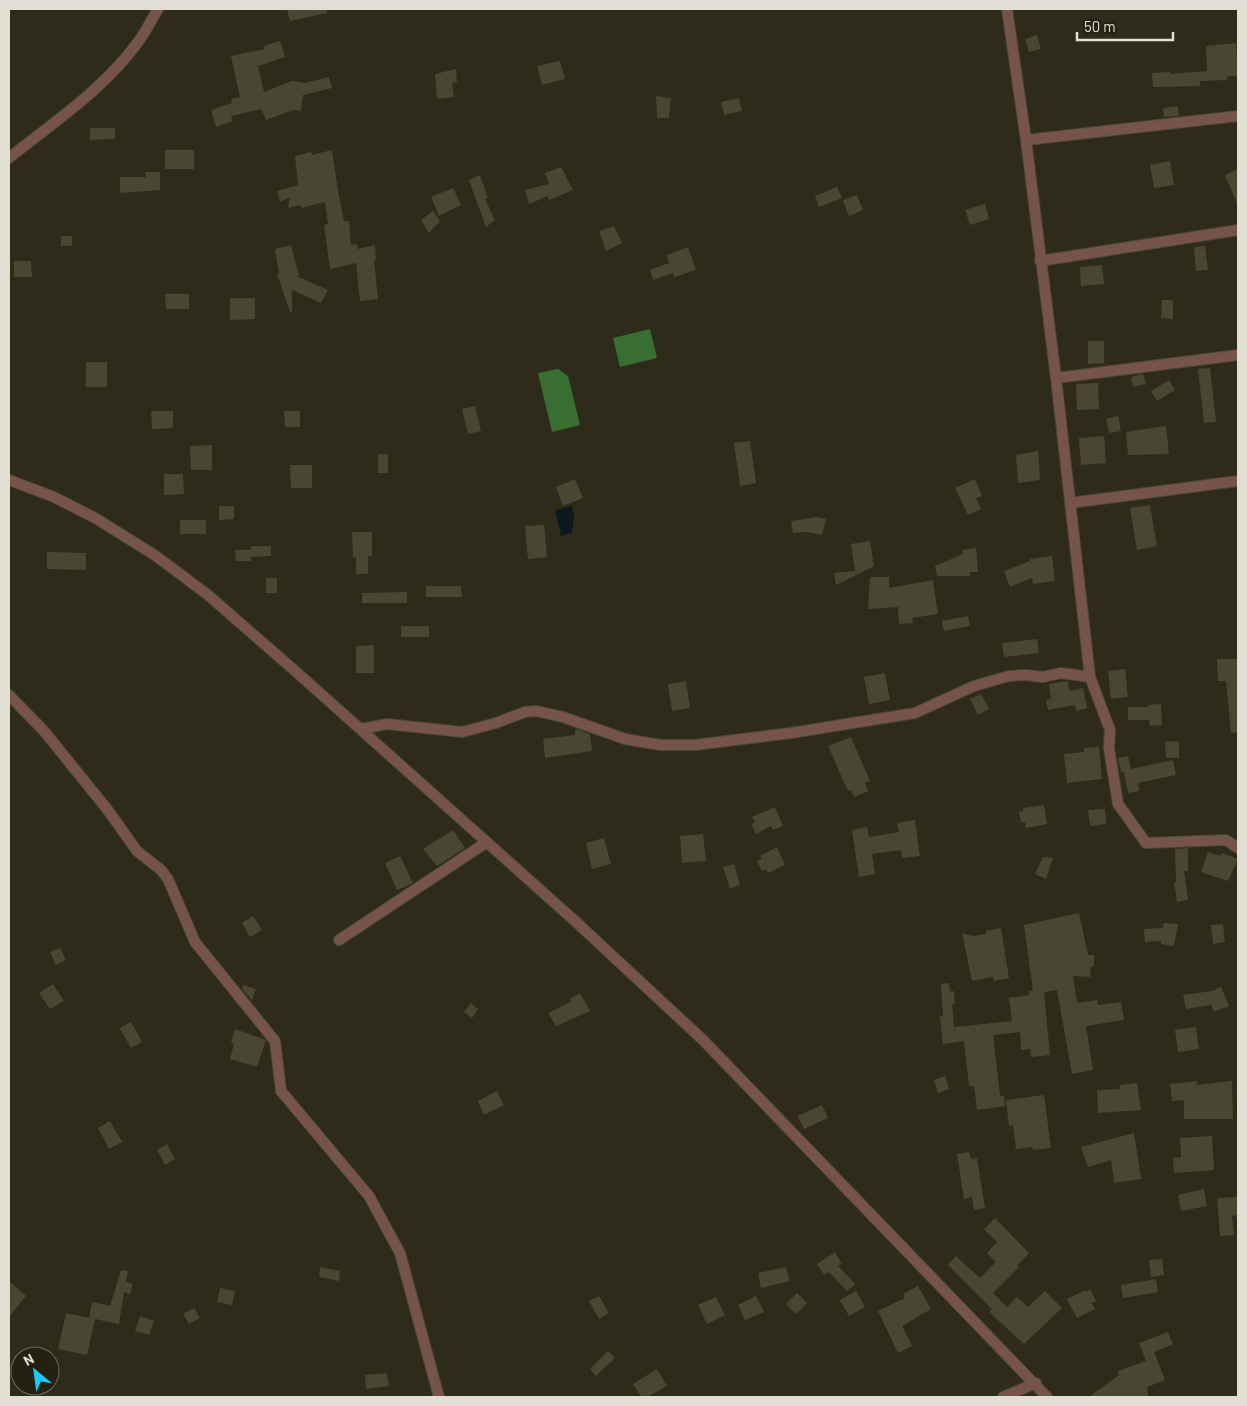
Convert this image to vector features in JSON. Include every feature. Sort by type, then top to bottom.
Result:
[{"type":"street","points":[[9,158],[74,107],[120,63],[138,42],[158,9]]},
{"type":"street","points":[[1007,9],[1026,140],[1056,378],[1090,677],[1110,730],[1109,748],[1118,804],[1146,843],[1226,840],[1238,848]]},
{"type":"street","points":[[1026,140],[1238,116]]},
{"type":"street","points":[[1040,261],[1238,230]]},
{"type":"street","points":[[1056,378],[1238,355]]},
{"type":"street","points":[[9,480],[54,497],[97,519],[156,556],[208,595],[361,729],[703,1040],[1036,1383],[1047,1397]]},
{"type":"street","points":[[1070,504],[1238,481]]},
{"type":"street","points":[[361,729],[387,724],[462,732],[496,723],[525,712],[536,711],[563,717],[625,739],[661,746],[695,745],[791,733],[915,713],[974,686],[1009,676],[1043,677],[1061,673],[1090,677]]},
{"type":"street","points":[[9,695],[44,731],[107,808],[137,851],[164,874],[195,942],[275,1040],[281,1091],[369,1196],[400,1253],[439,1397]]},
{"type":"street","points":[[339,940],[486,842]]},
{"type":"street","points":[[1003,1397],[1036,1383]]},
{"type":"green space","points":[[650,329],[657,358],[620,367],[613,338]]},
{"type":"green space","points":[[558,369],[568,376],[580,425],[552,432],[538,373]]},
{"type":"shaded area","points":[[572,506],[574,516],[572,533],[561,536],[555,510]]},
{"type":"building","points":[[287,9],[326,9],[327,13],[290,21]]},
{"type":"building","points":[[1037,35],[1041,49],[1029,52],[1025,39]]},
{"type":"building","points":[[280,41],[285,57],[258,66],[264,92],[292,81],[305,83],[329,77],[332,88],[303,95],[301,111],[294,110],[266,120],[261,109],[231,116],[233,121],[216,127],[211,110],[232,103],[231,99],[240,97],[231,56],[265,49],[264,46]]},
{"type":"building","points":[[1236,43],[1238,76],[1227,76],[1227,80],[1200,81],[1200,86],[1153,87],[1152,73],[1170,72],[1170,74],[1207,71],[1206,46]]},
{"type":"building","points":[[560,61],[565,79],[542,85],[537,66]]},
{"type":"building","points":[[456,69],[457,82],[452,83],[454,97],[437,99],[435,74]]},
{"type":"building","points":[[656,96],[671,98],[669,118],[657,118]]},
{"type":"building","points":[[739,98],[742,111],[724,115],[721,102]]},
{"type":"building","points":[[1178,106],[1179,116],[1164,117],[1163,108]]},
{"type":"building","points":[[90,128],[115,128],[115,139],[90,140]]},
{"type":"building","points":[[165,150],[194,150],[194,169],[165,169]]},
{"type":"building","points":[[332,150],[344,221],[349,221],[351,245],[357,244],[358,249],[375,245],[376,259],[374,260],[378,299],[360,301],[356,263],[330,269],[324,225],[328,224],[325,202],[301,208],[301,205],[288,208],[290,197],[280,202],[277,191],[298,185],[295,156],[311,152],[312,155]]},
{"type":"building","points":[[1170,161],[1174,185],[1154,188],[1150,165]]},
{"type":"building","points":[[561,167],[573,190],[549,200],[548,196],[529,204],[525,190],[549,184],[545,173]]},
{"type":"building","points":[[1238,169],[1238,206],[1225,175]]},
{"type":"building","points":[[145,172],[160,172],[160,190],[120,193],[120,177],[146,177]]},
{"type":"building","points":[[480,175],[488,198],[485,199],[495,220],[486,227],[469,180]]},
{"type":"building","points":[[837,187],[842,198],[819,207],[815,196]]},
{"type":"building","points":[[453,188],[461,205],[439,216],[431,197]]},
{"type":"building","points":[[857,195],[863,210],[849,216],[843,200]]},
{"type":"building","points":[[985,204],[989,219],[970,225],[965,210]]},
{"type":"building","points":[[433,211],[440,221],[429,233],[421,220]]},
{"type":"building","points":[[614,226],[622,243],[606,251],[599,231]]},
{"type":"building","points":[[61,236],[72,236],[72,246],[61,246]]},
{"type":"building","points":[[291,245],[299,276],[296,276],[328,290],[321,303],[292,290],[292,312],[290,312],[277,274],[279,274],[275,249]]},
{"type":"building","points":[[1205,246],[1208,270],[1196,271],[1194,247]]},
{"type":"building","points":[[688,247],[696,270],[674,277],[673,273],[653,280],[650,270],[669,263],[667,255]]},
{"type":"building","points":[[14,261],[31,261],[32,277],[14,277]]},
{"type":"building","points":[[1102,265],[1104,284],[1081,286],[1080,267]]},
{"type":"building","points":[[165,294],[189,294],[189,309],[166,309]]},
{"type":"building","points":[[230,298],[255,298],[255,319],[230,320]]},
{"type":"building","points":[[1162,300],[1173,300],[1173,319],[1161,318]]},
{"type":"building","points":[[1088,341],[1104,341],[1104,363],[1088,364]]},
{"type":"building","points":[[86,362],[107,362],[107,387],[86,387]]},
{"type":"building","points":[[1210,368],[1216,422],[1204,423],[1198,369]]},
{"type":"building","points":[[1143,374],[1146,384],[1133,387],[1131,377]]},
{"type":"building","points":[[1169,380],[1175,390],[1157,401],[1151,391]]},
{"type":"building","points":[[1098,383],[1099,409],[1077,410],[1076,384]]},
{"type":"building","points":[[475,406],[481,431],[468,434],[462,409]]},
{"type":"building","points":[[151,411],[173,411],[173,428],[152,429]]},
{"type":"building","points":[[284,411],[300,411],[300,427],[285,427]]},
{"type":"building","points":[[1118,416],[1121,431],[1109,433],[1106,419]]},
{"type":"building","points":[[1166,426],[1169,454],[1128,455],[1126,432]]},
{"type":"building","points":[[1104,436],[1106,463],[1081,465],[1079,438]]},
{"type":"building","points":[[750,441],[756,483],[740,486],[734,443]]},
{"type":"building","points":[[212,445],[212,470],[191,470],[190,446]]},
{"type":"building","points":[[1038,451],[1040,480],[1018,483],[1016,455]]},
{"type":"building","points":[[378,454],[388,454],[388,473],[378,473]]},
{"type":"building","points":[[290,465],[312,465],[312,488],[291,488]]},
{"type":"building","points":[[164,474],[183,474],[184,494],[164,495]]},
{"type":"building","points":[[575,479],[583,498],[563,506],[556,487]]},
{"type":"building","points":[[975,479],[982,496],[976,498],[981,509],[968,515],[955,488]]},
{"type":"building","points":[[1150,505],[1157,546],[1137,550],[1130,508]]},
{"type":"building","points":[[219,506],[234,506],[234,519],[219,520]]},
{"type":"building","points":[[817,517],[826,519],[822,535],[807,532],[793,533],[791,521]]},
{"type":"building","points":[[180,520],[206,520],[206,534],[180,534]]},
{"type":"building","points":[[544,525],[547,557],[528,559],[525,526]]},
{"type":"building","points":[[352,532],[372,532],[372,556],[368,556],[368,574],[356,574],[356,557],[353,557]]},
{"type":"building","points":[[870,541],[874,566],[836,585],[834,573],[855,571],[851,544]]},
{"type":"building","points":[[251,546],[271,546],[271,556],[251,557],[251,561],[236,561],[235,550],[251,550]]},
{"type":"building","points":[[976,548],[978,572],[970,572],[970,576],[937,576],[935,566],[963,554],[962,550]]},
{"type":"building","points":[[47,552],[86,553],[86,570],[47,569]]},
{"type":"building","points":[[1052,556],[1055,581],[1033,584],[1032,578],[1010,587],[1004,571],[1030,561],[1030,559]]},
{"type":"building","points":[[870,577],[889,577],[889,588],[933,580],[938,614],[912,618],[913,623],[899,624],[898,607],[868,609]]},
{"type":"building","points":[[266,578],[277,578],[277,593],[266,593]]},
{"type":"building","points":[[426,586],[461,586],[462,597],[426,597]]},
{"type":"building","points":[[407,592],[407,603],[362,603],[362,593]]},
{"type":"building","points":[[968,616],[970,626],[944,631],[942,621]]},
{"type":"building","points":[[401,626],[429,626],[429,637],[401,637]]},
{"type":"building","points":[[1037,639],[1039,653],[1004,657],[1002,643]]},
{"type":"building","points":[[374,645],[374,673],[356,673],[356,646]]},
{"type":"building","points":[[1217,659],[1238,659],[1238,732],[1231,733],[1226,681],[1218,681]]},
{"type":"building","points":[[1125,669],[1128,697],[1111,699],[1108,671]]},
{"type":"building","points":[[885,673],[890,700],[869,704],[864,677]]},
{"type":"building","points":[[686,681],[690,708],[672,711],[668,684]]},
{"type":"building","points":[[1068,681],[1069,691],[1083,688],[1087,708],[1076,711],[1075,705],[1048,710],[1046,700],[1051,699],[1049,684]]},
{"type":"building","points":[[981,694],[989,709],[978,715],[970,699]]},
{"type":"building","points":[[1161,704],[1162,725],[1150,726],[1149,720],[1128,720],[1128,707],[1148,707],[1148,705]]},
{"type":"building","points":[[575,730],[590,734],[592,751],[545,758],[543,739],[575,735]]},
{"type":"building","points":[[851,737],[870,781],[865,783],[868,791],[854,797],[851,790],[848,791],[828,746]]},
{"type":"building","points":[[1179,741],[1179,758],[1166,758],[1165,742]]},
{"type":"building","points":[[1099,747],[1102,779],[1067,783],[1064,754],[1084,752],[1084,748]]},
{"type":"building","points":[[1128,756],[1131,769],[1173,760],[1176,775],[1138,783],[1139,791],[1128,793],[1124,772],[1121,772],[1118,758]]},
{"type":"building","points":[[1044,805],[1047,824],[1026,828],[1025,822],[1021,822],[1019,812],[1023,811],[1023,808]]},
{"type":"building","points":[[775,807],[783,826],[773,830],[771,826],[756,834],[751,824],[755,822],[752,817]]},
{"type":"building","points":[[1105,809],[1106,824],[1090,826],[1088,810]]},
{"type":"building","points":[[915,820],[920,856],[902,858],[901,850],[872,854],[875,874],[859,877],[852,830],[867,827],[869,837],[899,832],[897,823]]},
{"type":"building","points":[[453,830],[465,848],[437,866],[423,849]]},
{"type":"building","points":[[703,834],[706,861],[682,863],[680,836]]},
{"type":"building","points":[[604,838],[611,864],[592,869],[586,843]]},
{"type":"building","points":[[777,847],[785,865],[768,873],[766,869],[762,871],[757,861],[762,859],[760,856]]},
{"type":"building","points":[[1188,848],[1188,871],[1184,871],[1188,900],[1177,902],[1174,882],[1176,882],[1175,849]]},
{"type":"building","points":[[1208,852],[1220,856],[1222,853],[1238,859],[1228,881],[1201,872]]},
{"type":"building","points":[[400,856],[413,883],[397,890],[385,863]]},
{"type":"building","points":[[1043,857],[1053,858],[1046,879],[1035,874]]},
{"type":"building","points":[[734,864],[740,885],[730,889],[723,867]]},
{"type":"building","points":[[1079,913],[1088,955],[1094,955],[1094,966],[1091,967],[1090,977],[1073,976],[1077,1003],[1097,1000],[1098,1005],[1121,1002],[1124,1020],[1086,1026],[1093,1070],[1072,1074],[1057,990],[1044,992],[1050,1055],[1031,1057],[1030,1049],[1021,1050],[1020,1032],[993,1035],[1000,1096],[1004,1096],[1005,1106],[977,1110],[974,1086],[969,1086],[964,1041],[943,1044],[940,1016],[943,1016],[941,984],[949,983],[950,992],[954,991],[955,1004],[952,1005],[954,1027],[1012,1021],[1009,998],[1029,995],[1029,991],[1033,991],[1024,925]]},
{"type":"building","points":[[253,916],[262,930],[250,937],[242,923]]},
{"type":"building","points":[[1164,923],[1178,924],[1174,946],[1161,944],[1161,941],[1145,942],[1144,929],[1163,928]]},
{"type":"building","points":[[1223,924],[1225,942],[1213,944],[1211,925]]},
{"type":"building","points":[[1001,928],[1009,978],[994,981],[993,977],[972,981],[962,933],[973,936],[986,934],[986,931]]},
{"type":"building","points":[[60,948],[66,960],[56,965],[50,952]]},
{"type":"building","points":[[53,984],[64,1001],[50,1009],[39,993]]},
{"type":"building","points":[[243,985],[256,989],[252,1000],[242,989]]},
{"type":"building","points":[[1221,987],[1229,1006],[1214,1012],[1211,1005],[1186,1009],[1183,995],[1212,991]]},
{"type":"building","points":[[580,993],[590,1011],[556,1026],[548,1013],[572,1001],[570,999]]},
{"type":"building","points":[[471,1003],[478,1009],[472,1018],[464,1012]]},
{"type":"building","points":[[131,1022],[142,1042],[131,1048],[120,1028]]},
{"type":"building","points":[[1196,1027],[1199,1049],[1178,1052],[1175,1030]]},
{"type":"building","points":[[235,1029],[266,1040],[257,1067],[230,1059],[234,1044],[231,1043]]},
{"type":"building","points":[[945,1076],[949,1089],[938,1093],[934,1080]]},
{"type":"building","points":[[1197,1081],[1197,1085],[1232,1081],[1233,1119],[1184,1119],[1184,1100],[1172,1101],[1170,1084]]},
{"type":"building","points":[[1137,1083],[1141,1110],[1098,1113],[1097,1090],[1120,1089],[1120,1085]]},
{"type":"building","points":[[497,1091],[504,1105],[484,1115],[478,1101]]},
{"type":"building","points":[[1044,1095],[1051,1148],[1033,1150],[1032,1147],[1016,1149],[1013,1125],[1009,1126],[1006,1100]]},
{"type":"building","points":[[822,1105],[828,1118],[804,1129],[798,1116]]},
{"type":"building","points":[[110,1121],[122,1142],[109,1149],[98,1128]]},
{"type":"building","points":[[1134,1133],[1141,1179],[1114,1183],[1111,1160],[1088,1167],[1081,1147]]},
{"type":"building","points":[[1212,1136],[1214,1170],[1174,1173],[1173,1158],[1181,1157],[1180,1138]]},
{"type":"building","points":[[167,1144],[175,1159],[165,1165],[157,1150]]},
{"type":"building","points":[[969,1152],[971,1159],[977,1158],[985,1208],[974,1210],[972,1197],[964,1199],[957,1154]]},
{"type":"building","points":[[1204,1189],[1207,1206],[1181,1211],[1178,1195]]},
{"type":"building","points":[[1238,1197],[1238,1215],[1232,1216],[1234,1235],[1220,1236],[1217,1198]]},
{"type":"building","points":[[995,1218],[1029,1253],[1017,1266],[1019,1267],[993,1293],[1007,1307],[1017,1297],[1028,1307],[1045,1291],[1062,1308],[1024,1344],[989,1312],[992,1309],[948,1265],[956,1256],[980,1278],[996,1262],[987,1253],[997,1242],[984,1229]]},
{"type":"building","points":[[835,1252],[842,1264],[838,1266],[855,1284],[847,1291],[829,1272],[824,1275],[817,1264]]},
{"type":"building","points":[[1162,1259],[1164,1275],[1151,1277],[1149,1260]]},
{"type":"building","points":[[320,1267],[340,1271],[339,1281],[319,1277]]},
{"type":"building","points":[[786,1267],[790,1281],[761,1288],[758,1273]]},
{"type":"building","points":[[121,1270],[128,1271],[126,1282],[133,1284],[130,1294],[124,1292],[119,1324],[95,1319],[87,1355],[60,1349],[59,1346],[66,1313],[89,1318],[92,1302],[110,1306]]},
{"type":"building","points":[[1156,1279],[1158,1292],[1123,1298],[1121,1285]]},
{"type":"building","points":[[9,1281],[26,1296],[9,1317]]},
{"type":"building","points":[[918,1286],[931,1309],[902,1326],[912,1346],[898,1353],[878,1311],[905,1298],[903,1294]]},
{"type":"building","points":[[220,1288],[235,1291],[232,1305],[217,1302]]},
{"type":"building","points":[[1090,1289],[1096,1301],[1091,1303],[1095,1309],[1077,1318],[1067,1299]]},
{"type":"building","points":[[856,1291],[865,1307],[849,1316],[840,1300]]},
{"type":"building","points":[[797,1293],[807,1303],[796,1314],[786,1304]]},
{"type":"building","points":[[599,1296],[609,1313],[599,1319],[589,1301]]},
{"type":"building","points":[[756,1296],[764,1312],[745,1320],[738,1305]]},
{"type":"building","points":[[716,1297],[725,1315],[707,1324],[698,1305]]},
{"type":"building","points":[[194,1308],[200,1318],[189,1324],[183,1314]]},
{"type":"building","points":[[140,1316],[154,1321],[149,1335],[135,1331]]},
{"type":"building","points":[[1168,1332],[1173,1344],[1154,1352],[1165,1380],[1147,1387],[1148,1397],[1089,1397],[1119,1375],[1118,1371],[1146,1361],[1139,1343]]},
{"type":"building","points":[[608,1351],[615,1358],[596,1376],[590,1369]]},
{"type":"building","points":[[657,1369],[667,1386],[647,1397],[641,1397],[633,1384]]},
{"type":"building","points":[[387,1373],[389,1386],[366,1389],[365,1375]]}]
